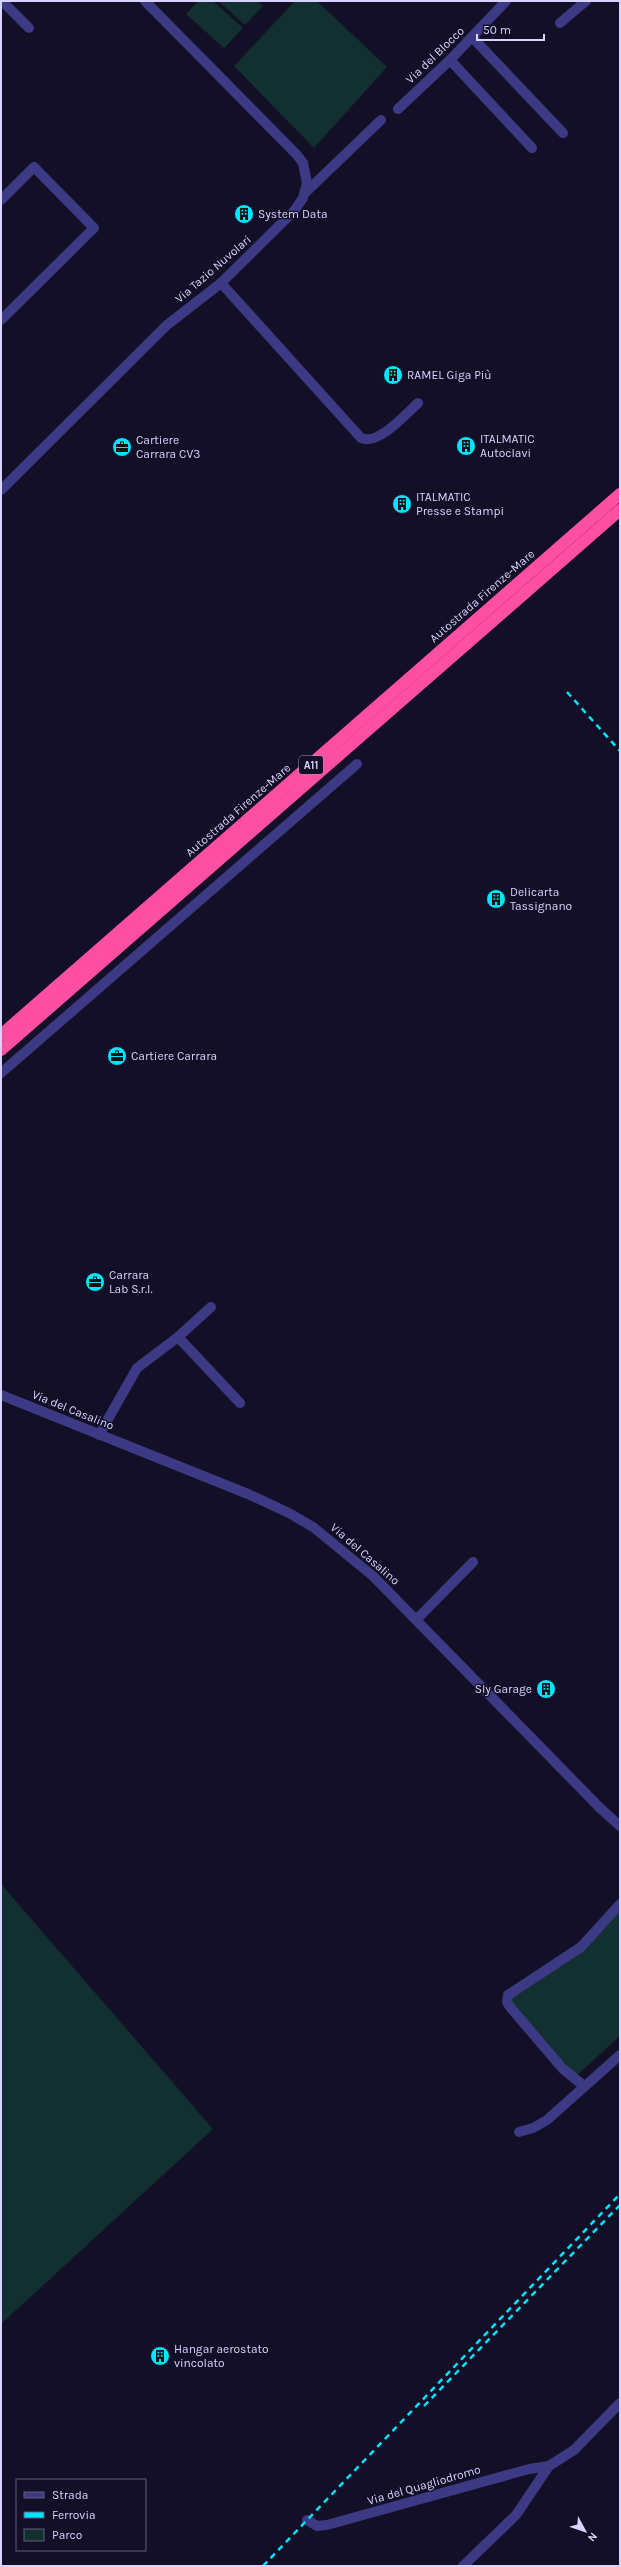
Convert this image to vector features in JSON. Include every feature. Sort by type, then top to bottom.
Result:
[{"type":"highway","name":"Autostrada Firenze-Mare","points":[[1,1035],[620,494]]},
{"type":"highway","name":"A11","points":[[1,1050],[620,510]]},
{"type":"street","points":[[2,1],[29,28]]},
{"type":"street","points":[[146,1],[297,155],[306,175],[306,192]]},
{"type":"street","name":"Via del Blocco","points":[[398,108],[450,60],[506,1]]},
{"type":"street","points":[[560,23],[586,1]]},
{"type":"street","points":[[472,37],[562,133]]},
{"type":"street","points":[[450,60],[532,148]]},
{"type":"street","name":"Via Tazio Nuvolari","points":[[1,490],[167,325],[221,283],[294,211],[306,192],[381,120]]},
{"type":"street","points":[[1,200],[34,167],[94,228],[1,320]]},
{"type":"street","points":[[221,283],[361,438],[365,440],[375,438],[389,430],[418,403]]},
{"type":"street","points":[[1,1073],[357,764]]},
{"type":"street","points":[[99,1435],[134,1372],[178,1337],[211,1307]]},
{"type":"street","points":[[178,1337],[240,1403]]},
{"type":"street","name":"Via del Casalino","points":[[1,1395],[248,1494],[288,1512],[343,1550],[416,1620],[600,1808],[620,1826]]},
{"type":"street","points":[[416,1620],[472,1562]]},
{"type":"street","points":[[584,2086],[563,2069],[510,2007],[507,2002],[508,1995],[581,1947],[620,1904]]},
{"type":"street","points":[[519,2132],[533,2128],[547,2120],[620,2055]]},
{"type":"street","points":[[463,2566],[516,2515],[549,2466],[574,2450],[620,2403]]},
{"type":"street","name":"Via del Quagliodromo","points":[[307,2520],[317,2526],[327,2525],[529,2469],[549,2466]]},
{"type":"green space","points":[[198,1],[213,1],[243,28],[224,48],[186,14]]},
{"type":"green space","points":[[218,1],[257,1],[263,6],[245,25]]},
{"type":"green space","points":[[295,1],[317,1],[387,67],[314,148],[234,66]]},
{"type":"green space","points":[[1,1884],[213,2129],[1,2324]]},
{"type":"green space","points":[[615,1911],[620,1912],[620,2036],[575,2077],[512,2004],[512,1995],[585,1949]]},
{"type":"railway","points":[[567,692],[620,751]]},
{"type":"railway","points":[[263,2566],[620,2194]]},
{"type":"railway","points":[[424,2406],[620,2205]]},
{"type":"place","name":"System Data","points":[[244,214]]},
{"type":"place","name":"RAMEL Giga Più","points":[[393,375]]},
{"type":"place","name":"ITALMATIC Autoclavi","points":[[466,446]]},
{"type":"place","name":"Cartiere Carrara CV3","points":[[122,447]]},
{"type":"place","name":"ITALMATIC Presse e Stampi","points":[[402,504]]},
{"type":"place","name":"Delicarta Tassignano","points":[[496,899]]},
{"type":"place","name":"Cartiere Carrara","points":[[117,1056]]},
{"type":"place","name":"Carrara Lab S.r.l.","points":[[95,1282]]},
{"type":"place","name":"Sly Garage","points":[[546,1689]]},
{"type":"place","name":"Hangar aerostato vincolato","points":[[160,2356]]}]
